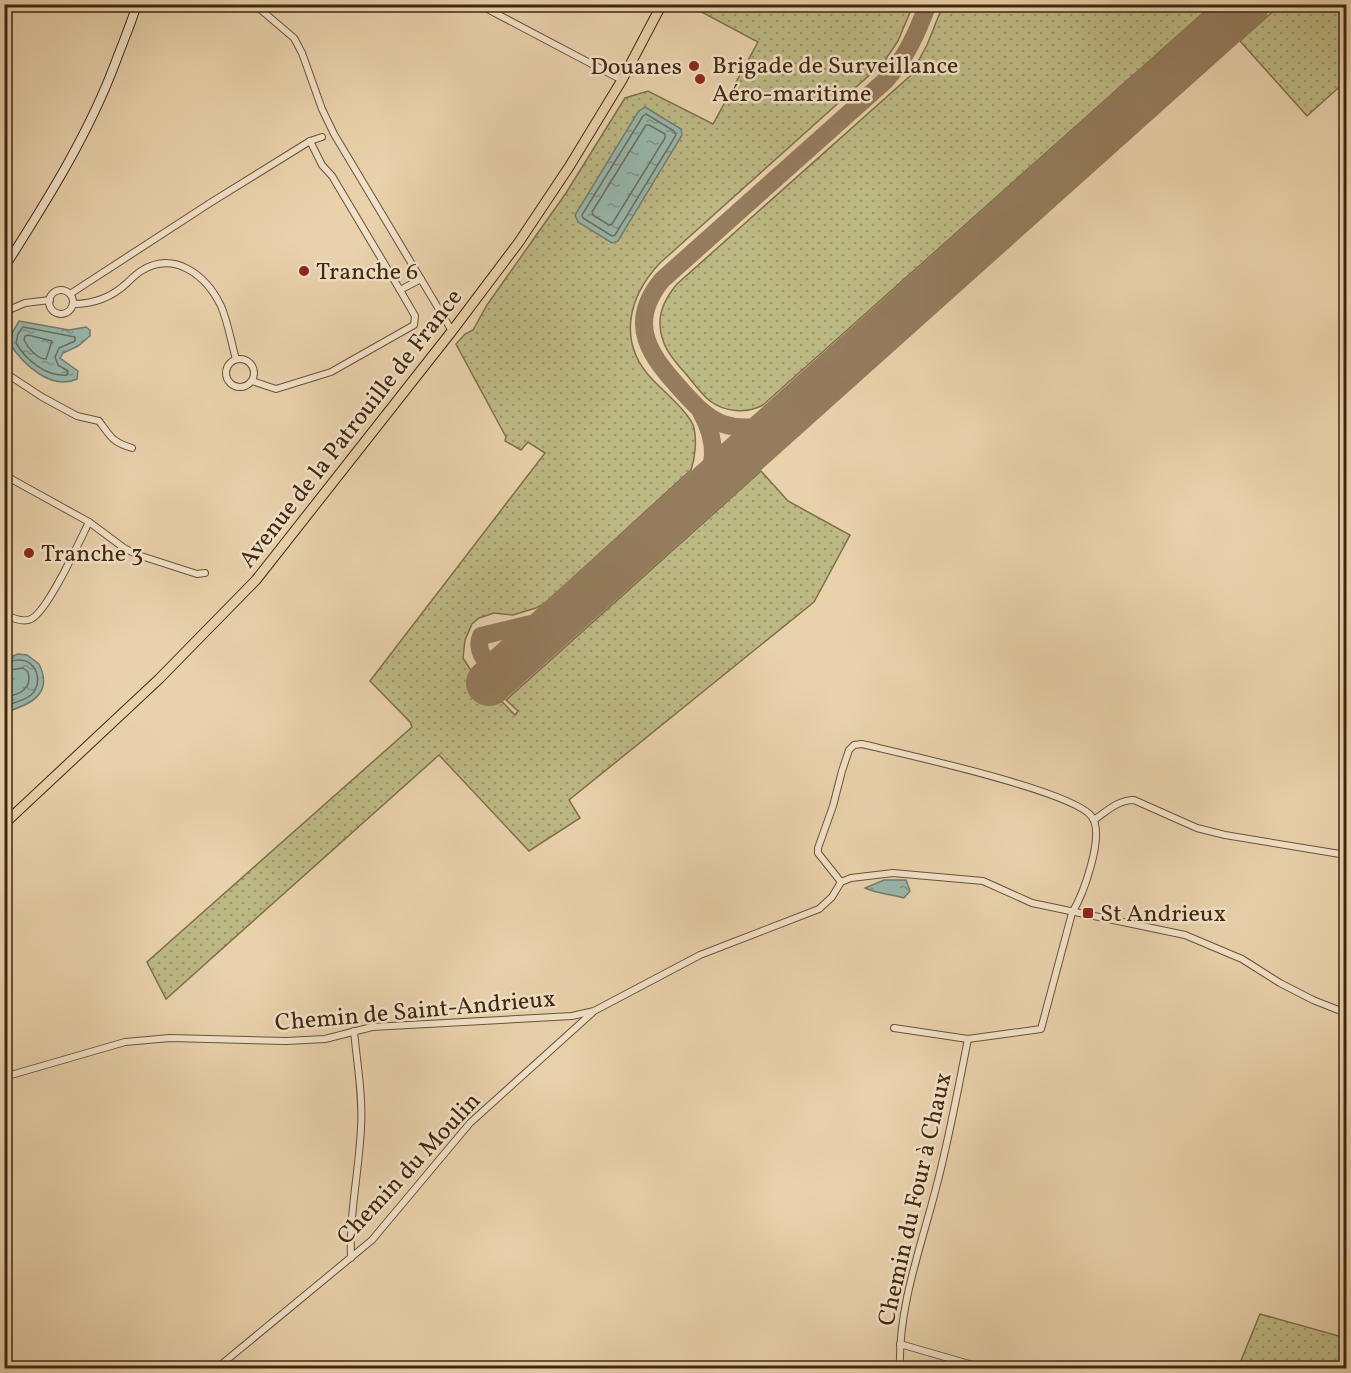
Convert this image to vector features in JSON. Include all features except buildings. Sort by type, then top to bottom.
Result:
[{"type":"main road","name":"Avenue de la Patrouille de France","points":[[4,824],[159,680],[256,580],[519,242],[569,167],[622,80],[662,4]]},
{"type":"street","points":[[4,268],[86,131],[104,93],[137,4]]},
{"type":"street","points":[[254,4],[294,38],[334,134],[452,331]]},
{"type":"street","points":[[478,4],[622,80]]},
{"type":"street","points":[[70,294],[210,203],[310,141],[322,137]]},
{"type":"street","points":[[252,381],[276,389],[331,372],[414,325],[415,316],[332,176],[322,165],[310,141]]},
{"type":"street","points":[[50,300],[52,309],[58,313],[67,312],[73,304],[101,301],[113,294],[137,273],[149,267],[168,263],[188,267],[198,274],[222,307],[236,359]]},
{"type":"street","points":[[400,290],[421,279]]},
{"type":"street","points":[[4,312],[25,303],[50,300],[56,292],[63,291],[70,294]]},
{"type":"street","points":[[70,294],[73,304]]},
{"type":"street","points":[[236,359],[243,359],[252,364],[254,376],[252,381],[241,387],[230,382],[226,376],[229,364],[236,359]]},
{"type":"street","points":[[4,372],[77,416],[99,421],[118,444],[132,448]]},
{"type":"street","points":[[4,475],[89,522],[124,548],[138,555],[197,574],[205,573]]},
{"type":"street","points":[[4,614],[26,621],[39,613],[50,598],[89,522]]},
{"type":"street","points":[[894,1028],[968,1039],[1041,1029],[1072,913],[1079,901],[1089,872],[1095,845],[1094,820],[1081,807],[1040,791],[978,772],[862,744],[854,745],[849,750],[818,848],[818,853],[841,882],[851,878],[893,873],[983,881],[1032,903],[1072,913],[1185,935],[1242,959],[1313,1000],[1347,1013]]},
{"type":"street","points":[[1094,820],[1118,803],[1134,800],[1197,828],[1225,835],[1347,855]]},
{"type":"street","name":"Chemin de Saint-Andrieux","points":[[4,1077],[125,1042],[170,1038],[286,1041],[325,1039],[372,1027],[572,1016],[594,1011],[700,955],[819,909],[832,897],[841,882]]},
{"type":"street","name":"Chemin du Moulin","points":[[216,1368],[372,1240],[470,1123],[594,1011]]},
{"type":"street","points":[[351,1258],[350,1233],[362,1125],[354,1031]]},
{"type":"street","name":"Chemin du Four à Chaux","points":[[900,1368],[900,1344],[912,1277],[936,1187],[968,1039]]},
{"type":"street","points":[[900,1344],[983,1368]]},
{"type":"shaded area","points":[[693,5],[913,5],[898,41],[884,62],[660,263],[640,290],[631,320],[634,350],[641,365],[652,379],[692,422],[695,444],[691,470],[544,604],[513,615],[494,613],[479,618],[472,624],[465,640],[463,658],[470,669],[515,715],[518,711],[506,700],[761,471],[788,501],[850,535],[814,602],[569,800],[580,818],[529,851],[439,755],[166,999],[147,962],[412,727],[410,722],[370,681],[545,453],[528,442],[521,450],[505,441],[506,437],[456,344],[465,334],[473,330],[487,305],[566,193],[625,98],[648,91],[713,124],[758,42],[692,7]]},
{"type":"shaded area","points":[[943,5],[1212,5],[763,405],[743,411],[716,405],[700,391],[665,345],[660,319],[667,298],[677,284],[910,76],[927,45]]},
{"type":"shaded area","points":[[1280,5],[1346,5],[1346,81],[1307,116],[1240,41]]},
{"type":"shaded area","points":[[1260,1314],[1346,1338],[1346,1368],[1238,1368]]},
{"type":"water","points":[[645,107],[681,129],[682,135],[618,241],[612,243],[578,222],[575,215],[638,112]]},
{"type":"water","points":[[19,321],[69,330],[86,327],[90,330],[90,336],[78,346],[63,353],[60,358],[78,371],[77,379],[67,382],[48,378],[39,374],[22,360],[10,344],[12,333]]},
{"type":"water","points":[[18,654],[27,655],[39,664],[44,683],[37,697],[31,702],[5,712],[5,659]]},
{"type":"water","points":[[884,880],[906,880],[910,891],[904,898],[865,888]]},
{"type":"taxiway","points":[[786,417],[763,425],[739,427],[723,424],[707,415],[672,380],[653,353],[644,326],[645,312],[651,296],[662,280],[885,81],[910,45],[928,4]]},
{"type":"taxiway","points":[[698,497],[709,476],[713,455],[713,444],[701,412]]},
{"type":"taxiway","points":[[508,667],[495,667],[485,659],[480,648],[481,636],[556,618],[570,611]]},
{"type":"runway","points":[[489,683],[1247,4]]},
{"type":"place","name":"Douanes","points":[[694,66]]},
{"type":"place","name":"Brigade de Surveillance Aéro-maritime","points":[[700,79]]},
{"type":"place","name":"Tranche 6","points":[[304,271]]},
{"type":"place","name":"Tranche 3","points":[[29,553]]},
{"type":"place","name":"St Andrieux","points":[[1088,913]]}]
